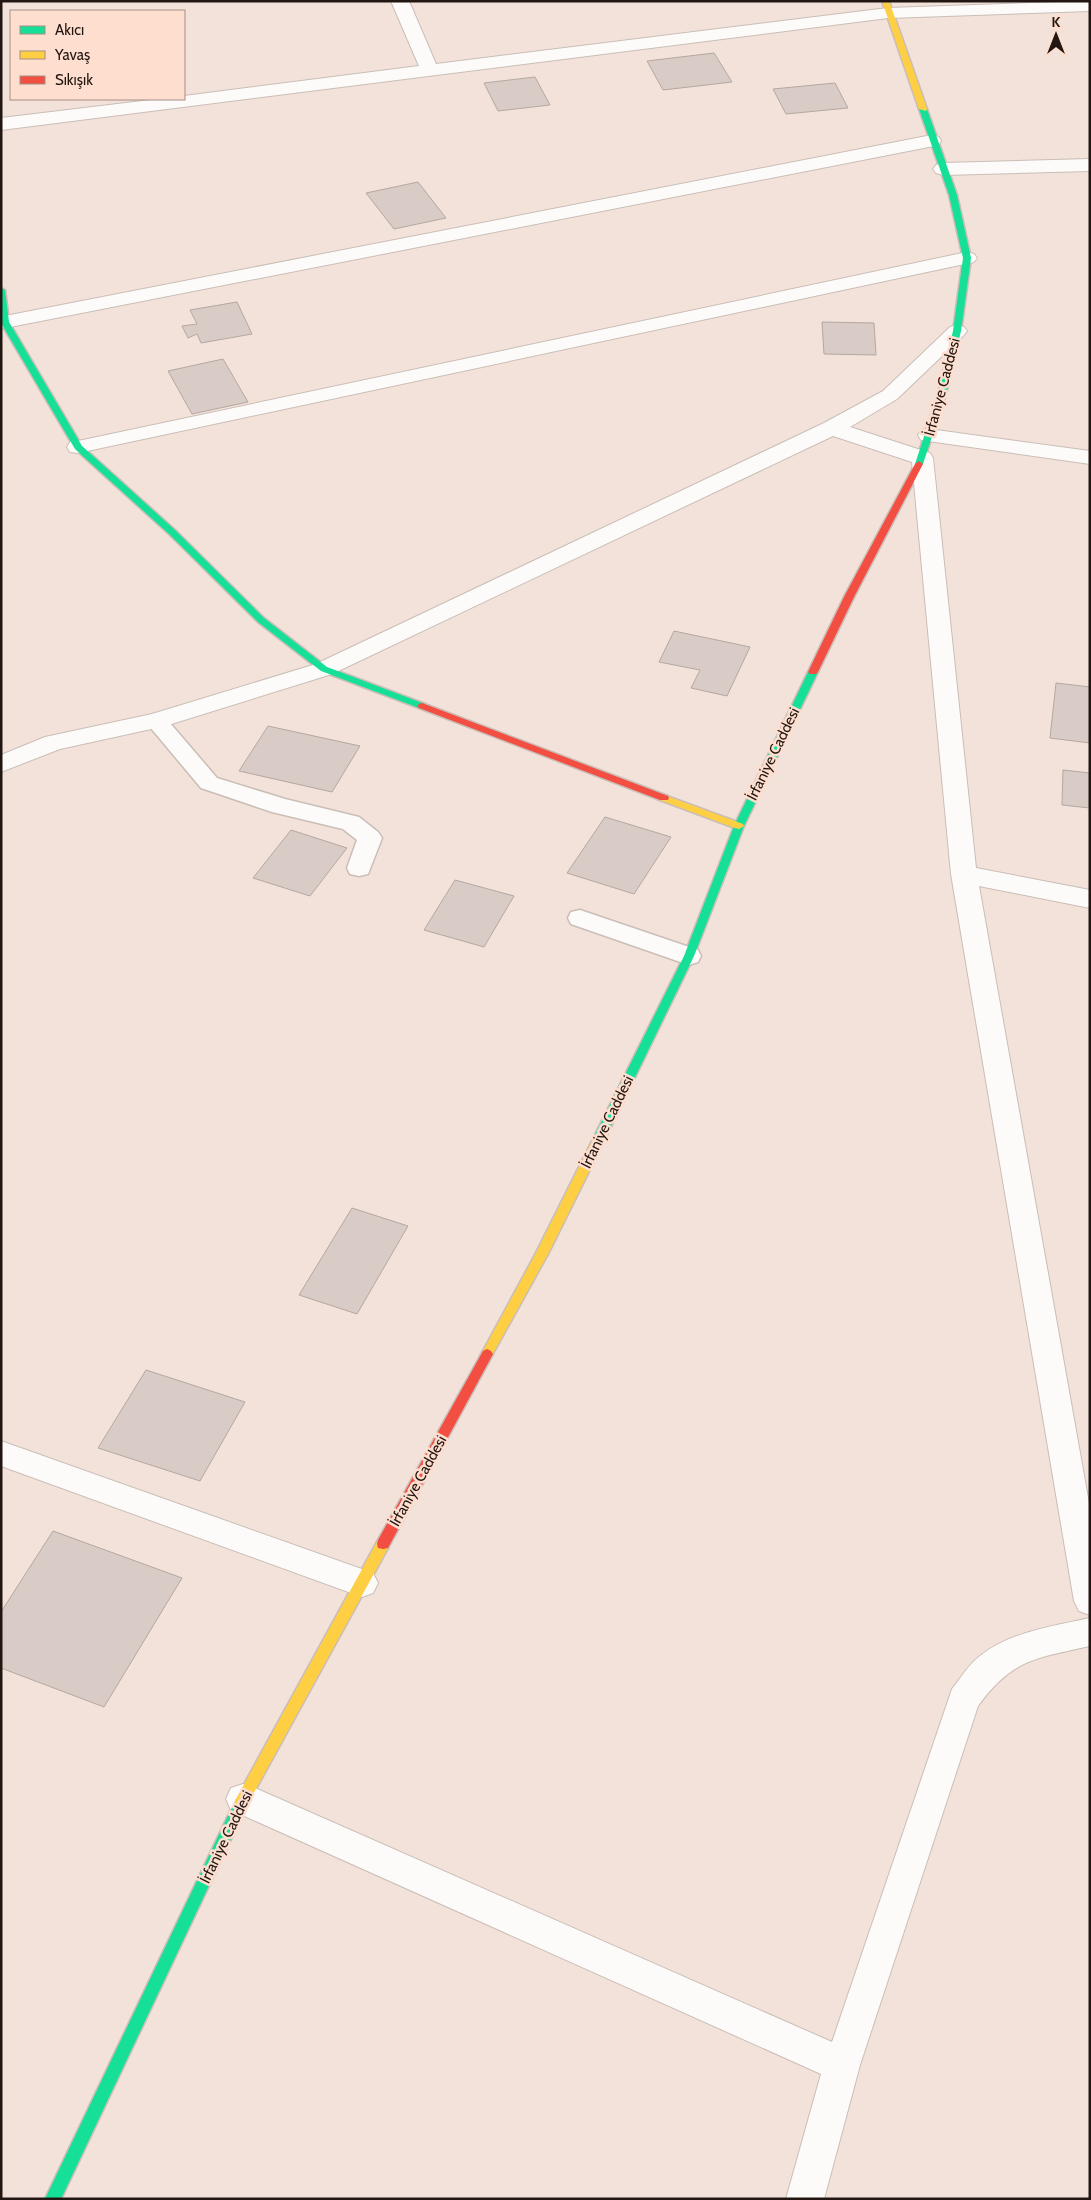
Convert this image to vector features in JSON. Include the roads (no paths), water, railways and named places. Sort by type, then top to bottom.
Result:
[{"type":"main road","name":"İrfaniye Caddesi","points":[[53,2199],[243,1799],[542,1254],[689,956],[738,826],[848,597],[925,447],[942,394],[957,331],[967,258],[952,195],[887,7]]},
{"type":"main road","points":[[1,290],[5,322],[78,447],[172,532],[261,620],[324,669],[738,826]]},
{"type":"street","points":[[400,1],[430,70]]},
{"type":"street","points":[[1,124],[430,70],[887,7],[1090,6]]},
{"type":"street","points":[[5,322],[932,141]]},
{"type":"street","points":[[942,169],[1090,165]]},
{"type":"street","points":[[78,447],[967,258]]},
{"type":"street","points":[[1,764],[54,743],[156,720],[324,669],[832,428],[890,395],[957,331]]},
{"type":"street","points":[[832,428],[925,447],[1090,458]]},
{"type":"street","points":[[925,447],[964,874],[1090,1601]]},
{"type":"street","points":[[964,874],[1090,898]]},
{"type":"street","points":[[1,1453],[362,1583]]},
{"type":"street","points":[[805,2199],[842,2065],[964,1699],[981,1676],[1001,1659],[1029,1646],[1090,1632]]},
{"type":"street","points":[[243,1799],[842,2065]]},
{"type":"lane","points":[[156,720],[210,783],[280,806],[351,823],[370,838],[359,868]]},
{"type":"lane","points":[[580,918],[689,956]]}]
